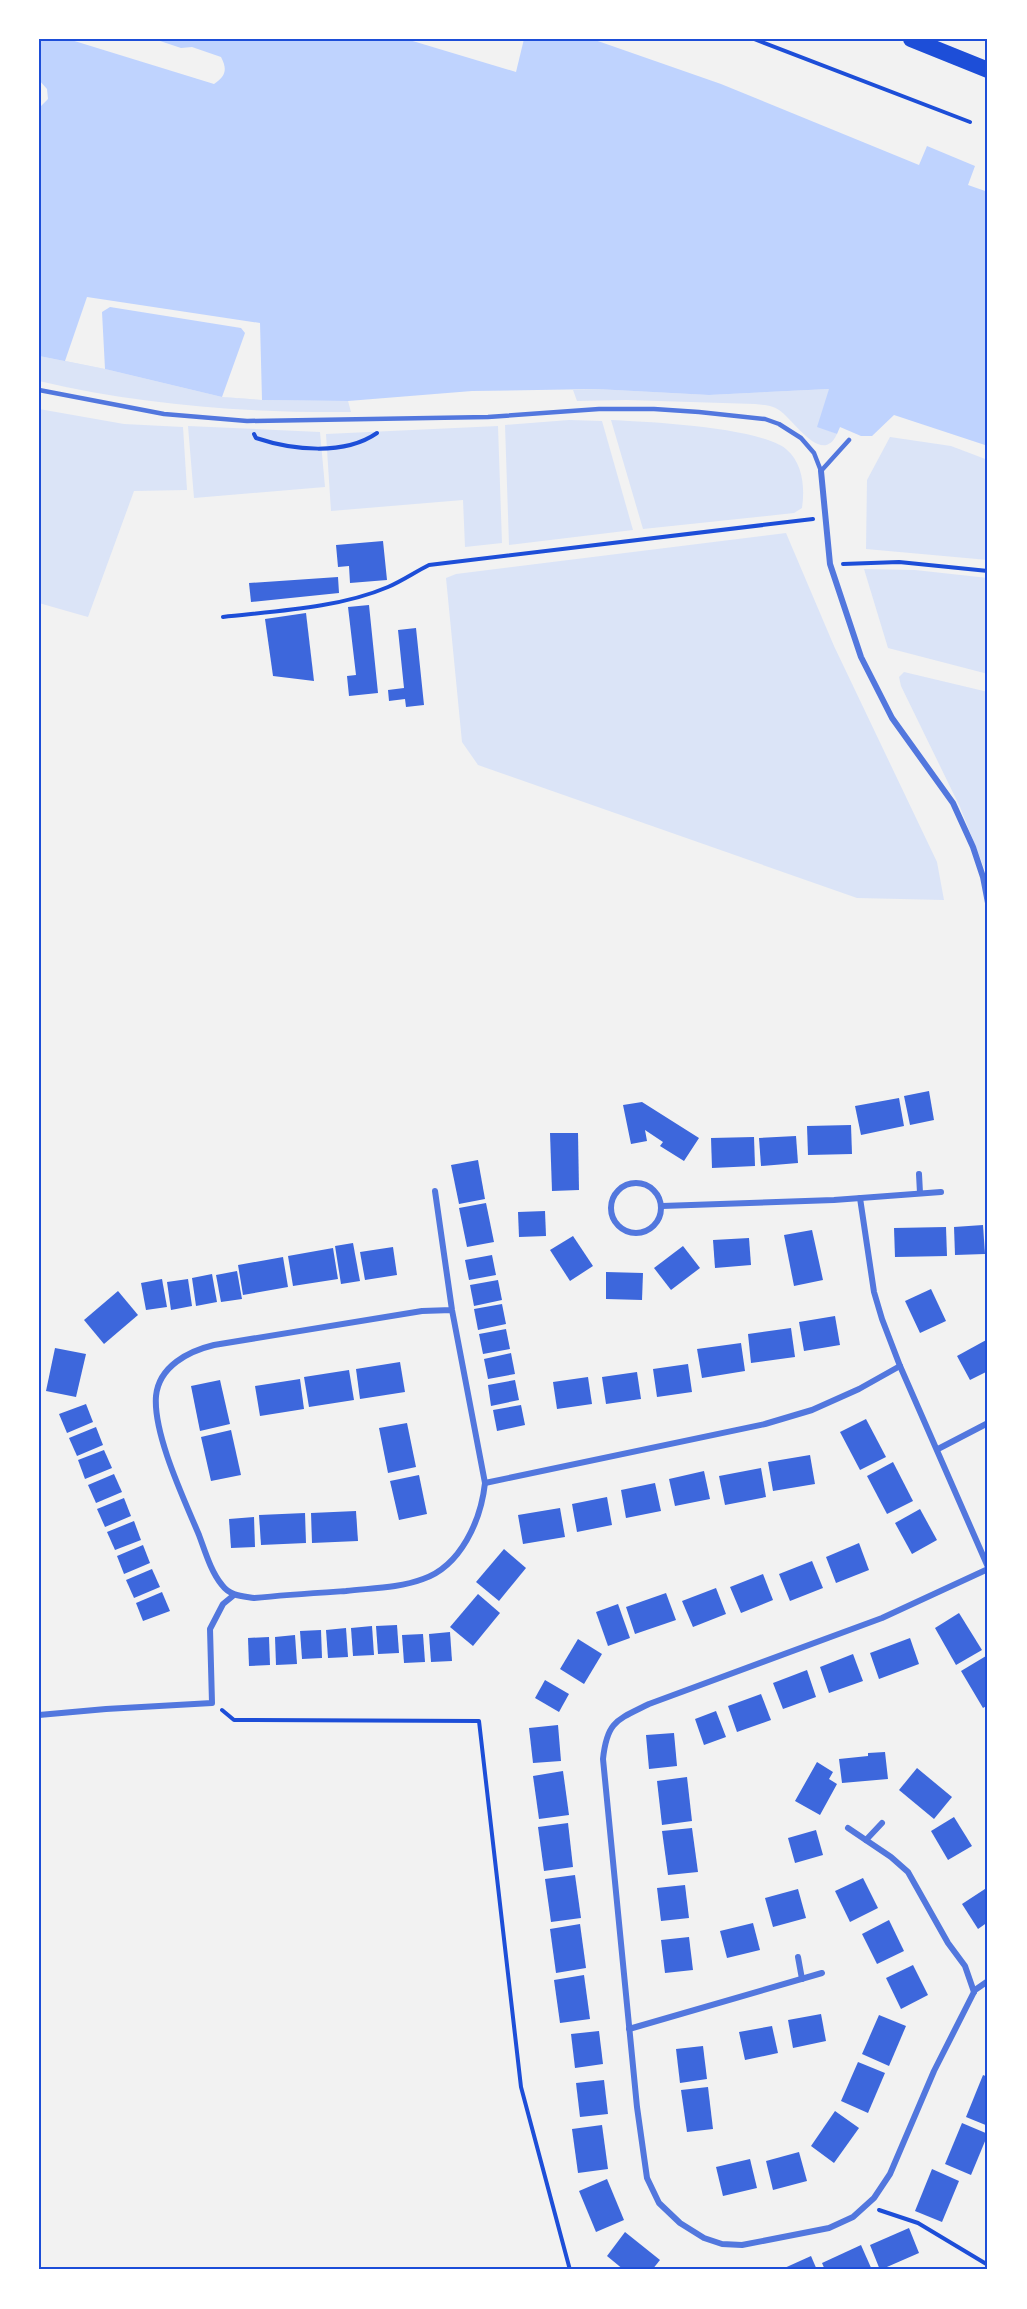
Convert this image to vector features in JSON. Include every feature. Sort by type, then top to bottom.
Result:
[{"type":"highway","points":[[911,39],[988,70]]},
{"type":"street","points":[[821,471],[830,564],[861,657],[892,718],[953,803],[973,847],[983,877],[988,903]]},
{"type":"street","points":[[919,1174],[921,1193]]},
{"type":"street","points":[[629,1184],[647,1185],[654,1190],[662,1206],[661,1214],[653,1227],[639,1234],[624,1231],[613,1219],[611,1211],[615,1194],[629,1184]]},
{"type":"street","points":[[435,1191],[452,1310],[485,1483],[483,1503],[477,1518],[463,1546],[444,1567],[425,1579],[392,1587],[254,1598],[234,1595],[222,1585],[210,1562],[171,1467],[159,1419],[156,1395],[163,1377],[177,1360],[193,1350],[214,1345],[422,1311],[452,1310]]},
{"type":"street","points":[[662,1206],[860,1198],[941,1192]]},
{"type":"street","points":[[860,1198],[874,1292],[882,1319],[900,1366],[988,1568],[882,1618],[649,1704],[621,1718],[610,1728],[603,1759],[637,2107],[647,2178],[659,2203],[680,2223],[704,2238],[722,2244],[742,2245],[829,2228],[853,2217],[874,2198],[890,2174],[934,2071],[974,1993],[988,1981]]},
{"type":"street","points":[[485,1483],[765,1424],[812,1410],[850,1394],[900,1366]]},
{"type":"street","points":[[938,1449],[988,1423]]},
{"type":"street","points":[[39,1715],[212,1703],[210,1629],[223,1604],[234,1595]]},
{"type":"street","points":[[866,1840],[882,1823]]},
{"type":"street","points":[[848,1828],[891,1857],[908,1872],[948,1943],[965,1966],[974,1993]]},
{"type":"street","points":[[798,1957],[802,1979]]},
{"type":"street","points":[[629,2029],[822,1973]]},
{"type":"lane","points":[[39,390],[164,414],[247,421],[488,417],[599,409],[654,409],[765,419],[779,424],[801,438],[814,453],[821,471],[849,440]]},
{"type":"path","points":[[754,39],[970,122]]},
{"type":"path","points":[[247,421],[256,438],[277,445],[337,447],[367,440],[398,419]]},
{"type":"path","points":[[223,617],[357,598],[388,587],[429,565],[826,517]]},
{"type":"path","points":[[830,564],[898,562],[988,571]]},
{"type":"path","points":[[212,1703],[234,1720],[479,1721],[521,2087],[570,2270]]},
{"type":"path","points":[[865,2206],[918,2223],[987,2264],[983,2270]]},
{"type":"shaded area","points":[[39,356],[222,397],[348,401],[351,412],[272,411],[194,406],[77,389],[39,381]]},
{"type":"shaded area","points":[[596,389],[709,395],[830,389],[818,426],[837,434],[831,443],[824,445],[816,443],[779,410],[755,404],[626,400],[577,401],[573,390]]},
{"type":"shaded area","points":[[39,409],[124,424],[183,427],[187,490],[134,491],[88,617],[39,603]]},
{"type":"shaded area","points":[[569,420],[602,421],[633,530],[509,545],[505,425]]},
{"type":"shaded area","points":[[611,420],[703,427],[752,435],[772,442],[786,449],[796,461],[802,476],[802,508],[794,513],[643,529]]},
{"type":"shaded area","points":[[188,426],[320,432],[325,487],[194,498]]},
{"type":"shaded area","points":[[498,426],[502,543],[465,547],[463,500],[331,511],[326,434]]},
{"type":"shaded area","points":[[890,437],[951,446],[988,460],[988,560],[866,549],[867,480]]},
{"type":"shaded area","points":[[786,533],[834,646],[937,862],[944,900],[857,898],[478,765],[462,742],[446,578],[456,574]]},
{"type":"shaded area","points":[[864,569],[915,570],[988,578],[988,674],[888,648]]},
{"type":"shaded area","points":[[904,672],[988,692],[988,918],[987,875],[960,807],[901,686],[899,677]]},
{"type":"water","points":[[39,39],[68,39],[214,84],[221,79],[224,73],[221,57],[192,47],[181,48],[154,39],[592,39],[721,84],[919,165],[927,146],[975,166],[968,185],[988,192],[988,446],[894,415],[872,436],[861,436],[840,427],[837,434],[817,427],[829,389],[709,395],[596,389],[472,391],[348,401],[262,400],[222,397],[39,356],[39,108],[48,99],[47,89],[39,80]]},
{"type":"pier","points":[[406,39],[524,39],[516,72]]},
{"type":"pier","points":[[87,297],[260,323],[262,400],[222,397],[245,333],[241,328],[110,307],[102,312],[105,369],[65,361]]},
{"type":"building","points":[[383,541],[387,580],[350,583],[349,566],[338,567],[336,545]]},
{"type":"building","points":[[338,577],[339,593],[251,602],[249,583]]},
{"type":"building","points":[[369,605],[378,693],[349,696],[347,676],[356,675],[348,607]]},
{"type":"building","points":[[306,613],[314,681],[273,676],[265,619]]},
{"type":"building","points":[[416,628],[424,705],[406,707],[405,699],[389,701],[388,690],[404,688],[398,630]]},
{"type":"building","points":[[929,1091],[934,1120],[910,1125],[904,1096]]},
{"type":"building","points":[[899,1098],[904,1126],[861,1135],[855,1106]]},
{"type":"building","points":[[642,1102],[699,1138],[684,1161],[660,1146],[663,1142],[645,1130],[647,1141],[631,1144],[623,1105]]},
{"type":"building","points":[[851,1125],[852,1154],[808,1155],[807,1126]]},
{"type":"building","points":[[550,1133],[578,1133],[579,1190],[552,1191]]},
{"type":"building","points":[[796,1136],[798,1163],[761,1166],[759,1138]]},
{"type":"building","points":[[754,1137],[755,1166],[712,1168],[711,1138]]},
{"type":"building","points":[[478,1160],[485,1199],[459,1204],[451,1165]]},
{"type":"building","points":[[486,1203],[494,1242],[467,1247],[459,1208]]},
{"type":"building","points":[[545,1211],[546,1236],[519,1237],[518,1212]]},
{"type":"building","points":[[983,1225],[985,1254],[955,1255],[954,1227]]},
{"type":"building","points":[[946,1227],[947,1256],[895,1257],[894,1228]]},
{"type":"building","points":[[812,1230],[823,1280],[794,1286],[784,1235]]},
{"type":"building","points":[[573,1236],[593,1266],[570,1281],[550,1250]]},
{"type":"building","points":[[749,1238],[751,1265],[715,1268],[713,1240]]},
{"type":"building","points":[[353,1243],[360,1281],[341,1284],[335,1246]]},
{"type":"building","points":[[683,1246],[700,1268],[671,1290],[654,1268]]},
{"type":"building","points":[[393,1247],[397,1275],[365,1280],[360,1252]]},
{"type":"building","points":[[333,1248],[338,1279],[293,1286],[288,1256]]},
{"type":"building","points":[[492,1255],[496,1275],[469,1280],[465,1260]]},
{"type":"building","points":[[283,1257],[288,1287],[243,1295],[238,1265]]},
{"type":"building","points":[[237,1271],[242,1299],[221,1302],[216,1275]]},
{"type":"building","points":[[606,1272],[643,1273],[642,1300],[606,1299]]},
{"type":"building","points":[[212,1274],[217,1302],[196,1306],[192,1278]]},
{"type":"building","points":[[162,1279],[167,1307],[146,1310],[141,1283]]},
{"type":"building","points":[[188,1279],[192,1306],[171,1310],[167,1282]]},
{"type":"building","points":[[498,1280],[502,1300],[474,1306],[470,1285]]},
{"type":"building","points":[[931,1289],[946,1321],[920,1333],[905,1301]]},
{"type":"building","points":[[118,1291],[138,1315],[104,1344],[84,1320]]},
{"type":"building","points":[[502,1304],[506,1324],[478,1330],[474,1309]]},
{"type":"building","points":[[835,1316],[840,1345],[804,1351],[799,1322]]},
{"type":"building","points":[[791,1328],[795,1357],[751,1363],[748,1334]]},
{"type":"building","points":[[506,1329],[510,1349],[483,1354],[479,1334]]},
{"type":"building","points":[[988,1339],[988,1371],[970,1380],[957,1356]]},
{"type":"building","points":[[741,1343],[745,1371],[702,1378],[697,1349]]},
{"type":"building","points":[[55,1348],[86,1354],[76,1397],[46,1391]]},
{"type":"building","points":[[511,1353],[515,1374],[488,1379],[484,1359]]},
{"type":"building","points":[[400,1362],[405,1392],[360,1399],[356,1369]]},
{"type":"building","points":[[688,1364],[692,1392],[657,1397],[653,1369]]},
{"type":"building","points":[[349,1370],[354,1400],[309,1407],[304,1377]]},
{"type":"building","points":[[637,1372],[641,1399],[606,1404],[602,1377]]},
{"type":"building","points":[[588,1377],[592,1404],[557,1409],[553,1382]]},
{"type":"building","points":[[300,1379],[304,1409],[260,1416],[255,1386]]},
{"type":"building","points":[[220,1380],[230,1424],[200,1431],[191,1386]]},
{"type":"building","points":[[515,1380],[519,1400],[491,1406],[488,1385]]},
{"type":"building","points":[[86,1404],[93,1422],[67,1433],[59,1414]]},
{"type":"building","points":[[521,1405],[525,1425],[497,1431],[493,1410]]},
{"type":"building","points":[[866,1419],[886,1457],[860,1470],[840,1432]]},
{"type":"building","points":[[407,1423],[416,1467],[388,1473],[379,1428]]},
{"type":"building","points":[[96,1427],[103,1445],[77,1456],[69,1438]]},
{"type":"building","points":[[231,1430],[241,1475],[211,1481],[201,1437]]},
{"type":"building","points":[[104,1450],[112,1468],[85,1479],[78,1460]]},
{"type":"building","points":[[810,1455],[815,1484],[773,1491],[768,1462]]},
{"type":"building","points":[[893,1462],[913,1501],[887,1514],[867,1476]]},
{"type":"building","points":[[761,1468],[766,1497],[725,1505],[719,1476]]},
{"type":"building","points":[[704,1471],[710,1499],[675,1506],[669,1479]]},
{"type":"building","points":[[114,1474],[122,1492],[96,1503],[88,1485]]},
{"type":"building","points":[[419,1475],[427,1514],[399,1520],[390,1481]]},
{"type":"building","points":[[655,1483],[661,1511],[626,1518],[621,1490]]},
{"type":"building","points":[[607,1497],[612,1525],[577,1532],[572,1504]]},
{"type":"building","points":[[124,1498],[131,1516],[105,1527],[97,1509]]},
{"type":"building","points":[[560,1508],[565,1537],[523,1544],[518,1515]]},
{"type":"building","points":[[920,1509],[937,1540],[912,1554],[895,1523]]},
{"type":"building","points":[[356,1511],[358,1541],[312,1543],[311,1513]]},
{"type":"building","points":[[305,1513],[306,1543],[261,1545],[259,1515]]},
{"type":"building","points":[[254,1517],[255,1547],[231,1548],[229,1519]]},
{"type":"building","points":[[134,1521],[141,1540],[115,1550],[107,1532]]},
{"type":"building","points":[[859,1543],[869,1570],[836,1583],[826,1557]]},
{"type":"building","points":[[143,1545],[150,1563],[124,1574],[117,1556]]},
{"type":"building","points":[[504,1549],[526,1568],[499,1601],[476,1582]]},
{"type":"building","points":[[812,1561],[823,1588],[790,1601],[779,1574]]},
{"type":"building","points":[[152,1569],[160,1587],[134,1598],[126,1580]]},
{"type":"building","points":[[763,1574],[773,1600],[741,1613],[730,1587]]},
{"type":"building","points":[[716,1588],[726,1614],[693,1627],[682,1601]]},
{"type":"building","points":[[162,1592],[170,1611],[143,1621],[136,1603]]},
{"type":"building","points":[[666,1593],[676,1620],[635,1634],[626,1607]]},
{"type":"building","points":[[478,1594],[500,1613],[473,1646],[450,1627]]},
{"type":"building","points":[[618,1604],[630,1638],[608,1646],[596,1612]]},
{"type":"building","points":[[959,1613],[982,1650],[956,1665],[935,1628]]},
{"type":"building","points":[[397,1625],[399,1653],[378,1654],[376,1626]]},
{"type":"building","points":[[372,1626],[374,1655],[353,1656],[351,1628]]},
{"type":"building","points":[[346,1628],[348,1657],[328,1658],[326,1630]]},
{"type":"building","points":[[321,1630],[322,1658],[302,1659],[300,1631]]},
{"type":"building","points":[[450,1632],[452,1661],[431,1662],[429,1634]]},
{"type":"building","points":[[423,1634],[425,1662],[404,1663],[402,1635]]},
{"type":"building","points":[[295,1635],[297,1664],[276,1665],[275,1637]]},
{"type":"building","points":[[269,1637],[270,1665],[249,1666],[248,1638]]},
{"type":"building","points":[[910,1638],[919,1664],[879,1679],[870,1653]]},
{"type":"building","points":[[578,1639],[602,1654],[584,1684],[560,1669]]},
{"type":"building","points":[[853,1654],[863,1681],[829,1693],[820,1667]]},
{"type":"building","points":[[986,1656],[988,1659],[988,1705],[983,1708],[961,1671]]},
{"type":"building","points":[[807,1670],[816,1697],[783,1709],[773,1683]]},
{"type":"building","points":[[545,1680],[569,1694],[559,1712],[535,1698]]},
{"type":"building","points":[[761,1694],[771,1720],[737,1732],[728,1706]]},
{"type":"building","points":[[716,1711],[726,1737],[704,1745],[695,1719]]},
{"type":"building","points":[[558,1725],[561,1761],[533,1763],[529,1728]]},
{"type":"building","points":[[674,1733],[677,1766],[649,1769],[646,1735]]},
{"type":"building","points":[[885,1752],[888,1779],[842,1783],[839,1759]]},
{"type":"building","points":[[817,1762],[833,1772],[829,1779],[837,1784],[820,1815],[795,1801]]},
{"type":"building","points":[[917,1768],[952,1797],[934,1819],[899,1790]]},
{"type":"building","points":[[563,1771],[569,1815],[539,1819],[533,1776]]},
{"type":"building","points":[[687,1777],[692,1821],[662,1825],[657,1781]]},
{"type":"building","points":[[954,1817],[972,1846],[948,1860],[931,1831]]},
{"type":"building","points":[[568,1823],[573,1867],[544,1871],[538,1827]]},
{"type":"building","points":[[692,1828],[698,1872],[668,1875],[662,1831]]},
{"type":"building","points":[[816,1830],[823,1855],[795,1863],[788,1838]]},
{"type":"building","points":[[575,1875],[581,1918],[551,1922],[545,1879]]},
{"type":"building","points":[[863,1878],[878,1908],[850,1922],[835,1891]]},
{"type":"building","points":[[685,1885],[689,1918],[661,1921],[657,1888]]},
{"type":"building","points":[[988,1887],[988,1922],[978,1929],[962,1904]]},
{"type":"building","points":[[798,1889],[806,1918],[773,1927],[765,1898]]},
{"type":"building","points":[[889,1920],[904,1951],[877,1964],[862,1934]]},
{"type":"building","points":[[753,1923],[760,1950],[727,1958],[720,1931]]},
{"type":"building","points":[[580,1924],[586,1968],[556,1973],[550,1929]]},
{"type":"building","points":[[689,1937],[693,1970],[665,1973],[661,1940]]},
{"type":"building","points":[[913,1965],[928,1995],[901,2009],[886,1978]]},
{"type":"building","points":[[584,1975],[590,2019],[560,2023],[554,1980]]},
{"type":"building","points":[[821,2014],[826,2041],[793,2048],[788,2020]]},
{"type":"building","points":[[879,2015],[906,2026],[889,2066],[862,2054]]},
{"type":"building","points":[[772,2026],[778,2053],[745,2060],[739,2032]]},
{"type":"building","points":[[599,2031],[603,2064],[575,2068],[571,2034]]},
{"type":"building","points":[[703,2046],[707,2079],[680,2083],[676,2049]]},
{"type":"building","points":[[858,2062],[885,2073],[868,2113],[841,2101]]},
{"type":"building","points":[[983,2075],[988,2077],[988,2126],[966,2117]]},
{"type":"building","points":[[604,2080],[608,2114],[580,2117],[576,2083]]},
{"type":"building","points":[[708,2087],[713,2129],[687,2132],[681,2090]]},
{"type":"building","points":[[835,2111],[859,2128],[834,2163],[811,2146]]},
{"type":"building","points":[[962,2123],[988,2134],[971,2175],[945,2164]]},
{"type":"building","points":[[602,2125],[608,2169],[578,2173],[572,2129]]},
{"type":"building","points":[[799,2152],[807,2181],[773,2190],[766,2161]]},
{"type":"building","points":[[750,2159],[757,2188],[723,2196],[716,2167]]},
{"type":"building","points":[[932,2169],[959,2181],[942,2222],[915,2211]]},
{"type":"building","points":[[607,2179],[624,2220],[596,2232],[579,2191]]},
{"type":"building","points":[[909,2228],[919,2253],[880,2270],[870,2245]]},
{"type":"building","points":[[625,2232],[660,2260],[652,2270],[624,2270],[607,2256]]},
{"type":"building","points":[[861,2245],[872,2270],[825,2270],[822,2263]]},
{"type":"building","points":[[811,2256],[817,2270],[780,2270]]}]
